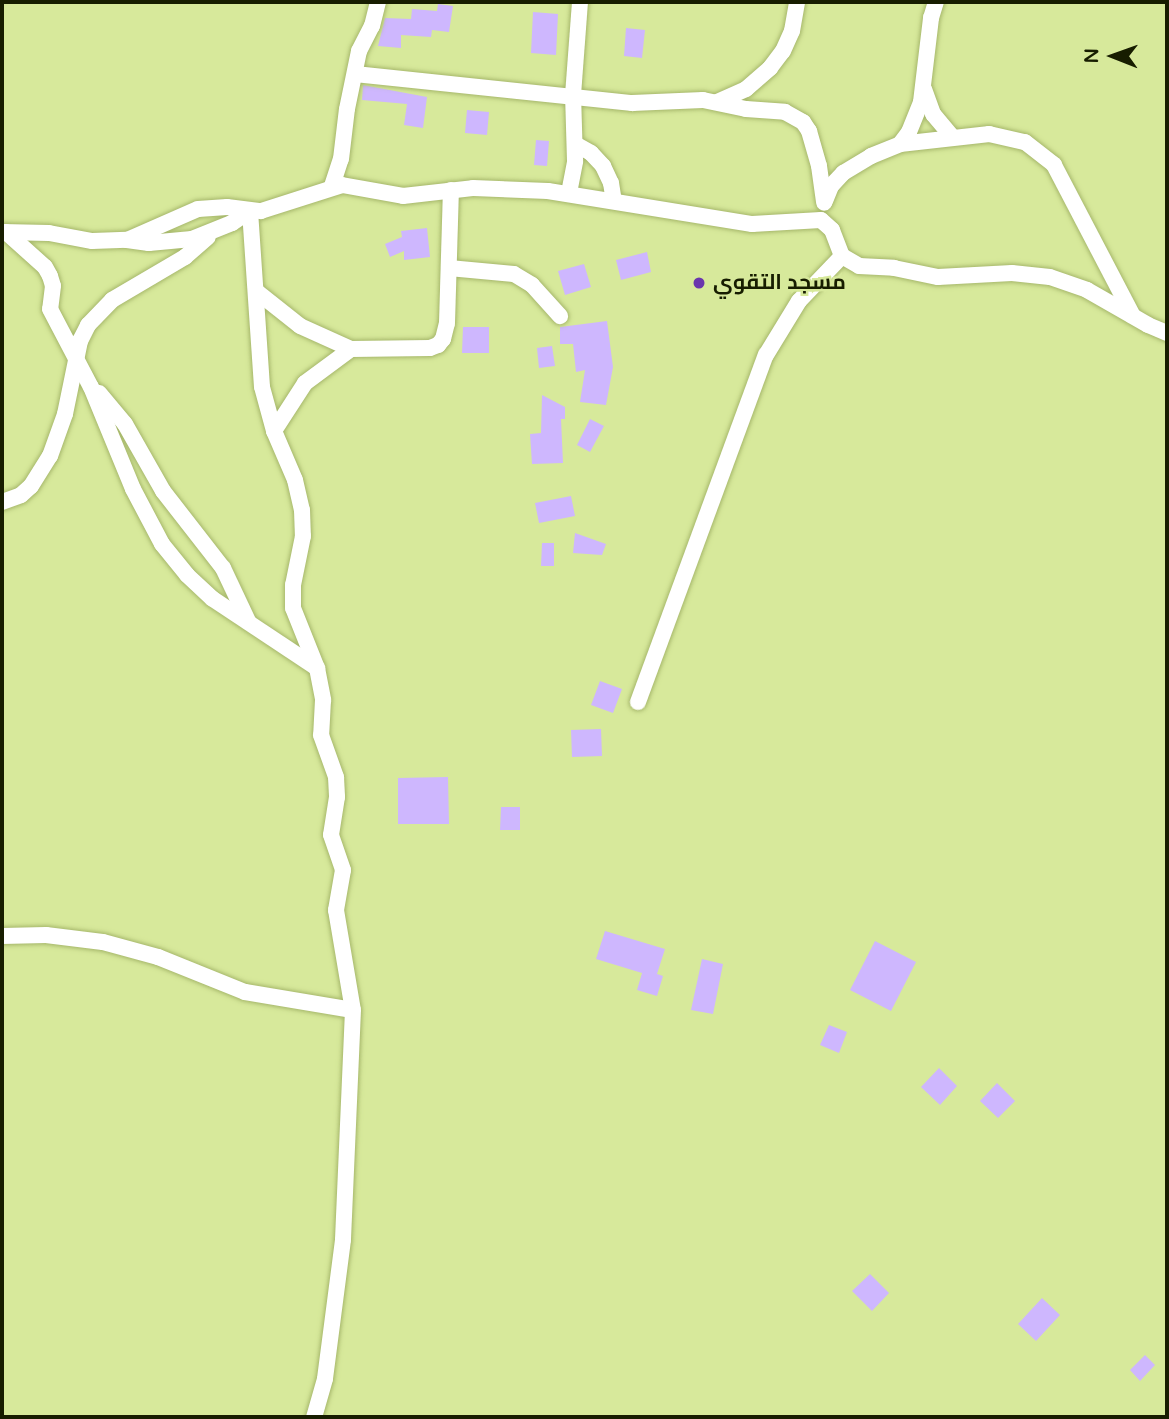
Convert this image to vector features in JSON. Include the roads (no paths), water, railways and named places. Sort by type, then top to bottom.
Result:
[{"type":"street","points":[[332,186],[341,159],[359,51],[372,26],[378,2]]},
{"type":"street","points":[[569,193],[575,144],[573,95],[580,2]]},
{"type":"street","points":[[717,102],[746,89],[770,68],[783,51],[792,31],[797,2]]},
{"type":"street","points":[[900,145],[916,117],[923,86],[931,18],[936,2]]},
{"type":"street","points":[[355,74],[646,103],[688,99],[785,112],[803,122],[815,148],[824,203]]},
{"type":"street","points":[[923,86],[933,114],[952,137]]},
{"type":"street","points":[[821,220],[831,186],[842,173],[871,156],[900,145],[952,137],[1007,136],[1041,152],[1064,181],[1133,317]]},
{"type":"street","points":[[575,144],[591,153],[603,166],[611,183],[614,201]]},
{"type":"street","points":[[127,240],[198,209],[227,207],[250,211],[271,210],[332,186],[353,186],[390,195],[498,188],[569,193],[752,224],[821,220],[832,230],[842,256],[859,266],[894,268],[937,277],[1012,274],[1050,277],[1087,289],[1133,317],[1167,333]]},
{"type":"street","points":[[256,291],[300,326],[351,349],[430,348],[438,345],[447,331],[451,190]]},
{"type":"street","points":[[2,502],[21,495],[31,486],[50,456],[65,414],[75,357],[88,325],[112,300],[186,257],[213,233],[250,211]]},
{"type":"street","points":[[250,211],[260,369],[274,431],[300,495],[303,536],[292,596],[296,619],[317,668],[323,700],[321,735],[336,777],[337,797],[331,835],[343,870],[336,895],[336,910],[353,1010],[343,1240],[325,1379],[314,1417]]},
{"type":"street","points":[[4,232],[49,233],[109,242],[127,240],[170,243],[213,233]]},
{"type":"street","points":[[4,232],[45,267],[50,276],[53,286],[50,309],[91,387],[133,489],[162,544],[200,588],[317,668]]},
{"type":"street","points":[[638,702],[766,355],[799,302],[842,256]]},
{"type":"street","points":[[449,268],[513,274],[533,285],[560,316]]},
{"type":"street","points":[[274,431],[305,383],[351,349]]},
{"type":"street","points":[[91,387],[116,410],[152,474],[212,552],[233,585],[248,621]]},
{"type":"street","points":[[2,936],[46,935],[103,942],[158,957],[245,992],[353,1010]]},
{"type":"place","name":"مسجد التقوي","points":[[699,283]]}]
